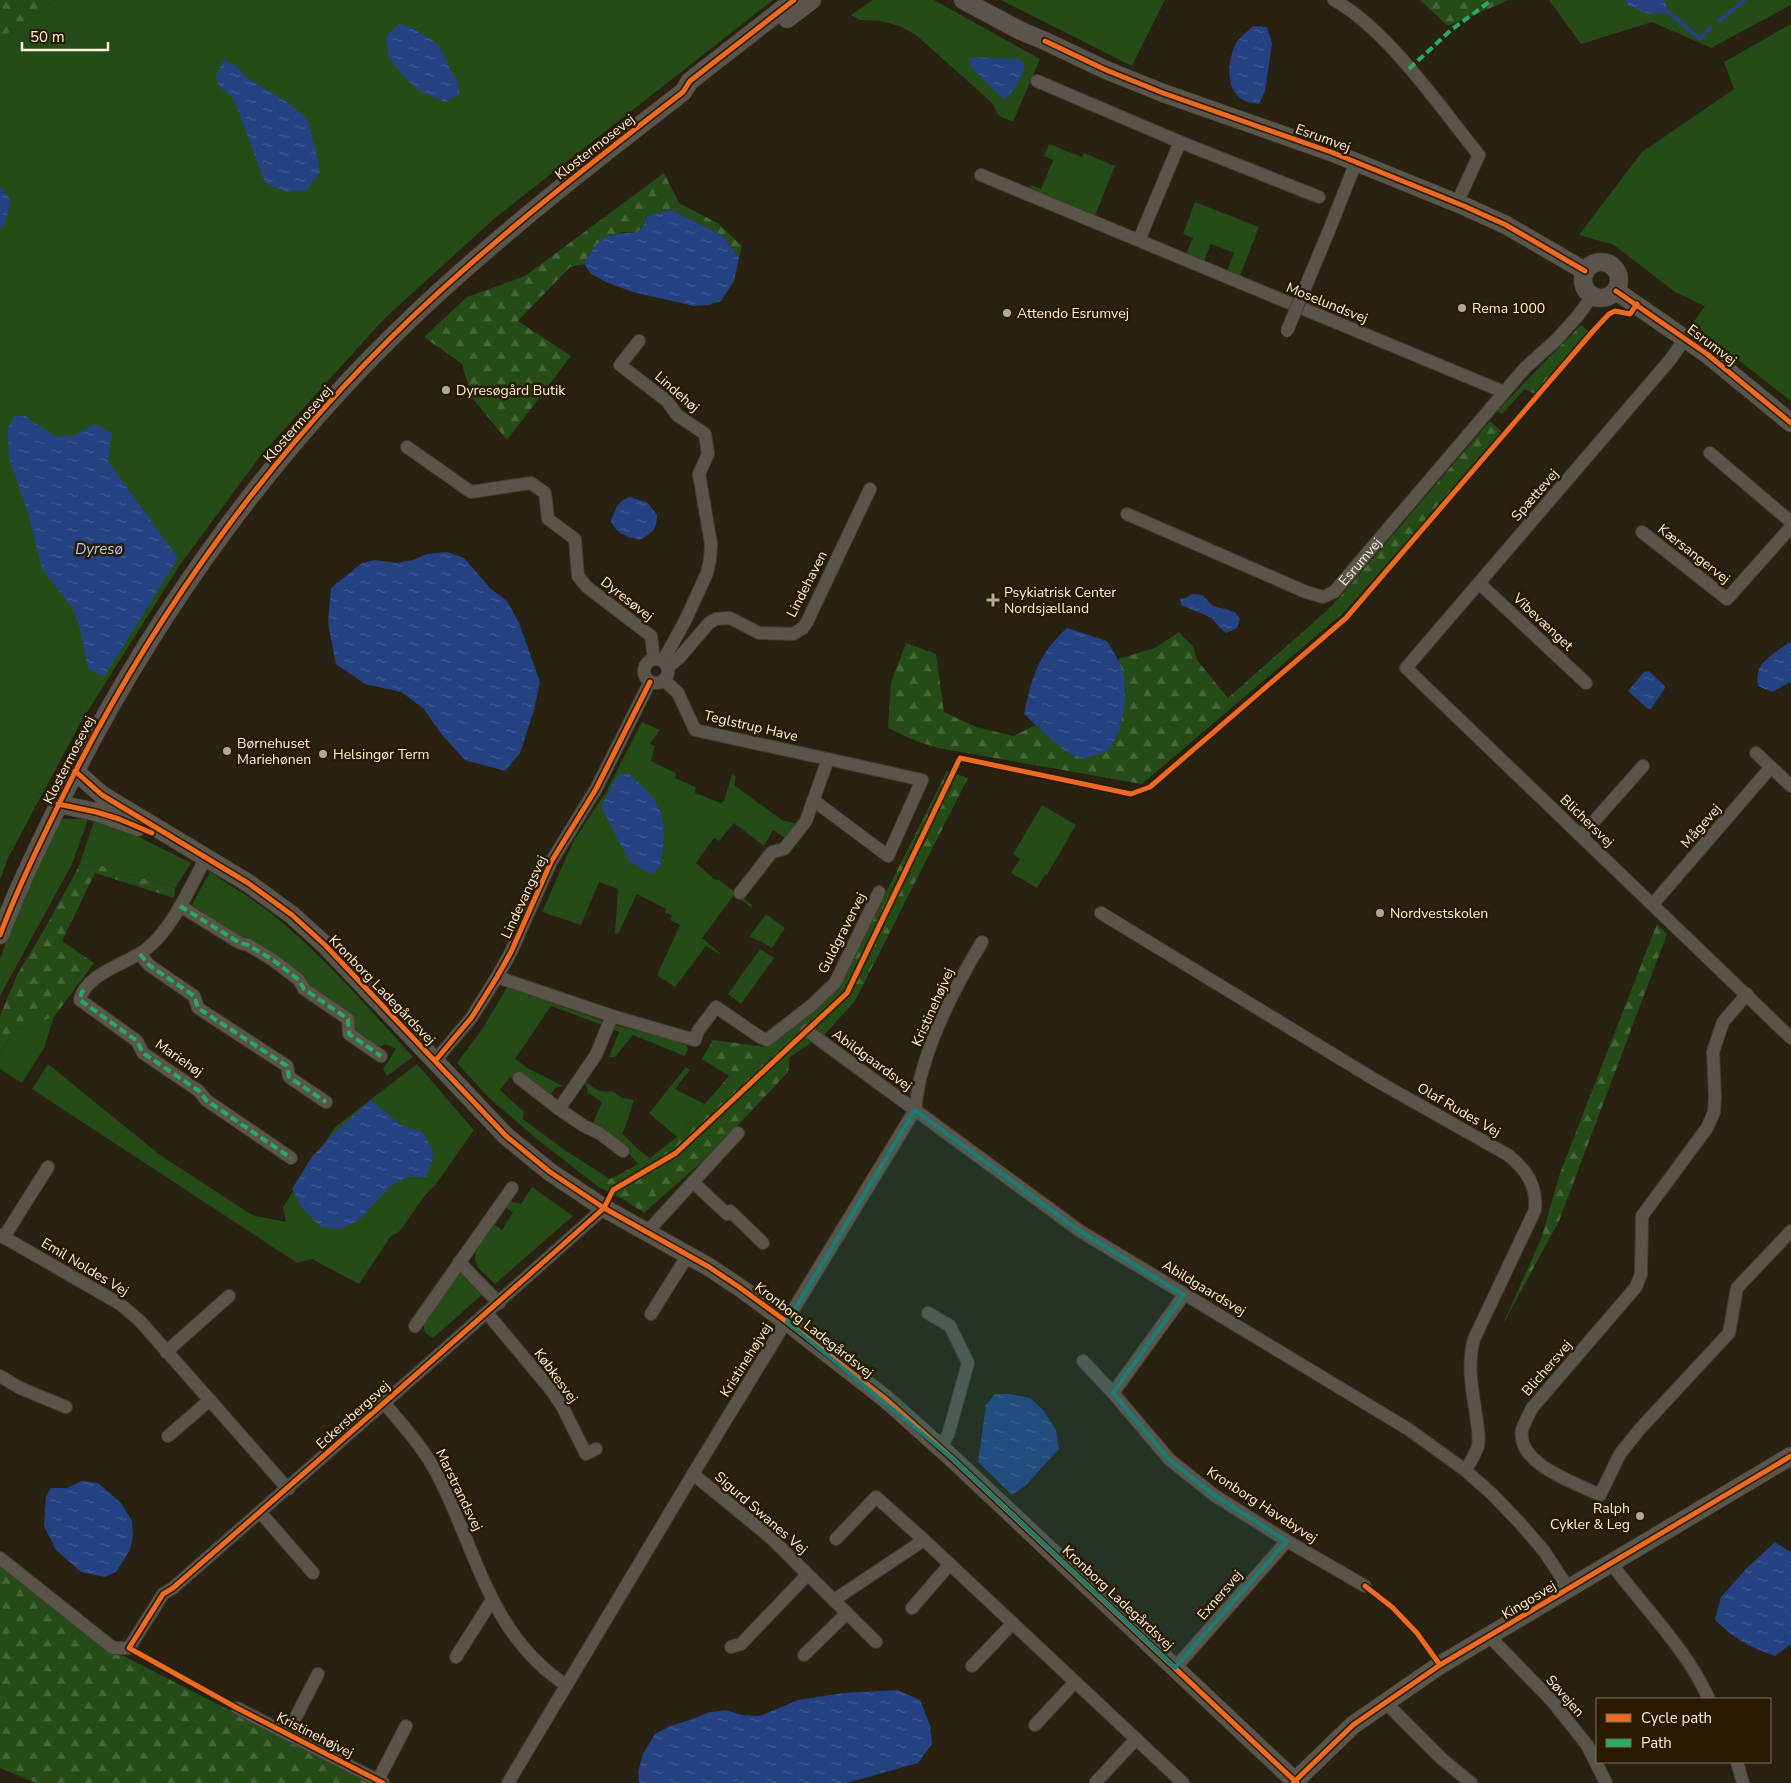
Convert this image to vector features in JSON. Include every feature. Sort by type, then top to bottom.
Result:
[{"type":"main road","name":"Klostermosevej","points":[[683,92],[690,81],[794,0]]},
{"type":"main road","name":"Klostermosevej","points":[[0,935],[32,858],[106,712],[177,597],[224,530],[323,410],[370,359],[439,292],[524,219],[683,92],[698,86],[812,0]]},
{"type":"main road","name":"Esrumvej","points":[[963,0],[1012,27],[1046,40],[1106,70],[1163,93],[1331,152],[1457,203],[1506,225],[1586,271]]},
{"type":"main road","name":"Esrumvej","points":[[980,0],[1046,40]]},
{"type":"main road","points":[[1606,262],[1611,264],[1618,274],[1619,285],[1616,291],[1602,298],[1592,295],[1585,287],[1584,276],[1586,271],[1594,263],[1606,262]]},
{"type":"main road","name":"Esrumvej","points":[[1616,291],[1717,362],[1791,423]]},
{"type":"main road","name":"Kronborg Ladegårdsvej","points":[[75,771],[102,795],[248,883],[292,915],[325,945],[506,1136],[550,1172],[604,1208],[688,1254],[739,1287],[887,1400],[940,1447],[1295,1782]]},
{"type":"main road","name":"Kronborg Ladegårdsvej","points":[[58,804],[96,812],[119,819],[162,837],[174,838]]},
{"type":"main road","name":"Kingosvej","points":[[1295,1782],[1354,1725],[1440,1665],[1791,1456]]},
{"type":"street","points":[[1334,0],[1349,8],[1374,31],[1409,69],[1479,155],[1457,203]]},
{"type":"street","points":[[1037,81],[1180,142],[1319,197]]},
{"type":"street","points":[[1139,240],[1180,142]]},
{"type":"street","name":"Esrumvej","points":[[1287,331],[1356,162]]},
{"type":"street","name":"Moselundsvej","points":[[980,175],[1504,392]]},
{"type":"street","name":"Esrumvej","points":[[1127,514],[1306,592],[1324,597],[1334,592],[1375,546],[1504,392],[1525,368],[1556,340],[1592,295]]},
{"type":"street","name":"Spættevej","points":[[1406,668],[1670,360],[1685,339]]},
{"type":"street","name":"Lindehøj","points":[[639,341],[620,366],[666,401],[677,415],[705,434],[708,454],[699,474],[711,544],[710,560],[707,573],[685,621],[661,662]]},
{"type":"street","name":"Dyresøvej","points":[[407,447],[470,492],[531,483],[545,493],[548,519],[574,539],[578,576],[587,587],[651,636],[661,662]]},
{"type":"street","points":[[1710,453],[1791,522]]},
{"type":"street","name":"Lindehaven","points":[[661,662],[679,658],[709,623],[716,618],[730,618],[758,633],[793,634],[803,628],[870,489]]},
{"type":"street","name":"Kærsangervej","points":[[1642,532],[1726,599],[1791,527]]},
{"type":"street","name":"Vibevænget","points":[[1479,583],[1586,682]]},
{"type":"street","points":[[647,662],[661,662],[668,676],[664,680],[658,684],[650,682],[645,677],[643,669],[647,662]]},
{"type":"street","name":"Blichersvej","points":[[1406,668],[1791,1038]]},
{"type":"street","name":"Teglstrup Have","points":[[664,680],[678,693],[695,730],[922,780],[888,856],[813,800]]},
{"type":"street","name":"Lindevangsvej","points":[[435,1061],[472,1017],[497,977],[511,952],[551,862],[596,789],[650,682]]},
{"type":"street","points":[[1756,752],[1791,786]]},
{"type":"street","points":[[740,893],[772,852],[784,849],[806,821],[828,760]]},
{"type":"street","points":[[1581,836],[1643,766]]},
{"type":"street","name":"Mågevej","points":[[1653,904],[1771,768]]},
{"type":"street","name":"Mariehøj","points":[[206,858],[166,930],[156,942],[140,954],[108,969],[82,992],[80,1000],[137,1041],[143,1053],[200,1091],[206,1100],[291,1158]]},
{"type":"street","name":"Guldgravervej","points":[[497,977],[612,1016],[694,1040],[698,1031],[716,1007],[767,1040],[812,1005],[835,982],[880,892]]},
{"type":"street","points":[[180,906],[240,943],[248,945],[286,970],[299,980],[304,989],[348,1019],[349,1034],[381,1056]]},
{"type":"street","name":"Olaf Rudes Vej","points":[[1101,914],[1377,1081],[1508,1155],[1521,1165],[1534,1188],[1536,1198],[1535,1210],[1474,1339],[1470,1369],[1478,1444],[1476,1452],[1465,1470]]},
{"type":"street","name":"Kristinehøjvej","points":[[508,1783],[693,1474],[915,1110],[921,1073],[937,1029],[955,988],[982,942]]},
{"type":"street","points":[[140,954],[149,964],[194,996],[198,1008],[286,1066],[290,1078],[326,1102]]},
{"type":"street","name":"Blichersvej","points":[[1747,994],[1723,1022],[1713,1052],[1714,1112],[1707,1128],[1642,1216],[1641,1274],[1636,1287],[1532,1408],[1522,1429],[1523,1444],[1529,1455],[1545,1468],[1600,1495],[1620,1454],[1639,1430],[1729,1333],[1737,1288],[1791,1230]]},
{"type":"street","points":[[559,1109],[596,1055],[612,1016]]},
{"type":"street","name":"Abildgaardsvej","points":[[806,1030],[1080,1231],[1399,1423],[1465,1470],[1519,1522],[1544,1551],[1569,1589]]},
{"type":"street","points":[[519,1078],[559,1109],[584,1126],[599,1133],[623,1152]]},
{"type":"street","points":[[647,1232],[738,1133]]},
{"type":"street","name":"Emil Noldes Vej","points":[[48,1167],[2,1236],[120,1304],[140,1322],[288,1489]]},
{"type":"street","points":[[693,1182],[727,1214],[730,1211],[763,1243]]},
{"type":"street","points":[[415,1326],[512,1188]]},
{"type":"street","name":"Eckersbergsvej","points":[[0,1558],[113,1648],[129,1648],[162,1594],[173,1588],[288,1489],[604,1208]]},
{"type":"street","points":[[651,1314],[688,1254]]},
{"type":"street","points":[[459,1262],[499,1303]]},
{"type":"street","points":[[1113,1393],[1184,1294]]},
{"type":"street","points":[[166,1352],[229,1296]]},
{"type":"street","name":"Købkesvej","points":[[487,1313],[552,1391],[563,1408],[586,1454],[596,1449]]},
{"type":"street","points":[[928,1313],[950,1326],[968,1363],[948,1435],[940,1447]]},
{"type":"street","name":"Kronborg Havebyvej","points":[[1083,1361],[1170,1460],[1214,1495],[1365,1586]]},
{"type":"street","points":[[0,1376],[20,1388],[66,1406]]},
{"type":"street","points":[[168,1436],[210,1400]]},
{"type":"street","name":"Marstrandsvej","points":[[384,1402],[421,1446],[435,1471],[451,1502],[492,1600],[515,1637],[548,1673],[566,1685]]},
{"type":"street","name":"Sigurd Swanes Vej","points":[[693,1474],[770,1537],[876,1642]]},
{"type":"street","points":[[836,1539],[876,1497],[1183,1783]]},
{"type":"street","points":[[260,1512],[313,1573]]},
{"type":"street","points":[[834,1600],[924,1540]]},
{"type":"street","name":"Exnersvej","points":[[1175,1668],[1286,1540]]},
{"type":"street","points":[[1611,1563],[1656,1618],[1683,1655],[1708,1698]]},
{"type":"street","points":[[912,1608],[950,1564]]},
{"type":"street","name":"Sigurd Swanes Vej","points":[[731,1647],[741,1644],[808,1575]]},
{"type":"street","points":[[456,1657],[492,1600]]},
{"type":"street","points":[[804,1655],[847,1613]]},
{"type":"street","points":[[972,1666],[1013,1623]]},
{"type":"street","name":"Søvejen","points":[[1490,1636],[1552,1701],[1587,1745],[1606,1783]]},
{"type":"street","name":"Kristinehøjvej","points":[[287,1734],[318,1674]]},
{"type":"street","points":[[1035,1725],[1075,1682]]},
{"type":"street","points":[[1385,1702],[1442,1759],[1471,1783]]},
{"type":"street","name":"Kristinehøjvej","points":[[237,1708],[380,1782],[406,1726]]},
{"type":"street","points":[[1096,1782],[1136,1739]]},
{"type":"street","points":[[1737,1763],[1743,1783]]},
{"type":"highlighted area","points":[[915,1110],[1080,1231],[1184,1295],[1113,1393],[1170,1460],[1214,1495],[1287,1541],[1175,1668],[954,1460],[787,1322]]},
{"type":"green space","points":[[0,0],[55,0],[0,39]]},
{"type":"green space","points":[[55,0],[773,0],[495,218],[384,319],[261,455],[180,565],[82,720],[8,858],[0,880],[0,39]]},
{"type":"green space","points":[[873,0],[934,0],[1040,59],[1013,122],[999,116],[991,102],[916,35],[899,26],[881,21],[860,20],[851,15]]},
{"type":"green space","points":[[1001,0],[1165,0],[1132,66]]},
{"type":"green space","points":[[1420,0],[1509,0],[1448,26]]},
{"type":"green space","points":[[1549,0],[1791,0],[1791,5],[1711,48],[1652,22],[1581,44]]},
{"type":"green space","points":[[1791,24],[1791,401],[1692,324],[1705,306],[1675,292],[1614,245],[1579,235],[1642,152],[1734,89],[1724,62]]},
{"type":"green space","points":[[1049,144],[1082,157],[1084,153],[1115,166],[1094,218],[1028,191],[1031,185],[1041,189],[1053,160],[1044,156]]},
{"type":"green space","points":[[664,173],[679,203],[719,224],[742,246],[739,258],[723,236],[672,210],[647,216],[643,227],[636,233],[622,232],[590,252],[584,264],[570,267],[518,321],[571,356],[507,440],[472,398],[462,364],[424,337],[467,297],[525,276]]},
{"type":"green space","points":[[1195,202],[1259,227],[1240,276],[1227,271],[1234,253],[1211,244],[1204,261],[1186,254],[1193,238],[1183,234]]},
{"type":"green space","points":[[1581,325],[1589,332],[1535,394],[1525,389],[1502,414],[1497,411]]},
{"type":"green space","points":[[1490,421],[1502,432],[1342,614],[1142,784],[938,748],[916,741],[888,728],[891,682],[906,643],[936,654],[944,712],[976,727],[1014,736],[1035,725],[1061,747],[1080,758],[1126,690],[1118,659],[1155,648],[1179,632],[1193,646],[1197,660],[1228,698],[1332,606]]},
{"type":"green space","points":[[642,722],[660,730],[650,744],[655,746],[651,761],[676,773],[675,778],[696,787],[695,793],[721,803],[724,801],[732,774],[736,777],[734,785],[782,820],[797,824],[785,838],[773,830],[764,846],[734,823],[719,841],[714,838],[696,863],[714,879],[719,880],[752,905],[751,907],[734,895],[702,938],[723,956],[706,946],[675,987],[657,975],[680,925],[670,920],[672,915],[665,913],[666,909],[637,894],[618,934],[615,933],[618,889],[599,882],[581,925],[542,912],[573,842],[607,790]]},
{"type":"green space","points":[[947,771],[968,778],[855,1001],[826,1033],[790,1057],[788,1072],[714,1151],[644,1213],[597,1186],[650,1158],[677,1137],[729,1076],[702,1059],[713,1040],[765,1047],[838,988]]},
{"type":"green space","points":[[1042,805],[1076,825],[1047,875],[1045,874],[1037,888],[1011,873],[1020,859],[1013,854]]},
{"type":"green space","points":[[59,819],[88,819],[72,864],[0,996],[0,960],[7,938]]},
{"type":"green space","points":[[94,821],[123,829],[191,863],[175,888],[99,865],[79,866]]},
{"type":"green space","points":[[99,865],[175,888],[174,898],[95,873],[62,941],[94,963],[54,1017],[15,1030],[0,1053],[0,1016],[17,975],[79,866]]},
{"type":"green space","points":[[210,872],[242,892],[291,930],[339,976],[413,1057],[387,1076],[383,1069],[396,1049],[386,1044],[379,1047],[356,1032],[353,1014],[306,983],[306,977],[247,937],[241,938],[191,906]]},
{"type":"green space","points":[[766,914],[785,928],[772,948],[749,937]]},
{"type":"green space","points":[[1657,924],[1667,934],[1559,1221],[1503,1324],[1541,1239],[1560,1173]]},
{"type":"green space","points":[[760,949],[774,958],[741,1004],[728,994]]},
{"type":"green space","points":[[507,987],[603,1021],[602,1025],[551,1006],[515,1059],[529,1069],[563,1086],[555,1088],[550,1095],[510,1077],[500,1090],[524,1112],[523,1119],[563,1149],[610,1179],[597,1186],[489,1098],[457,1063],[483,1028]]},
{"type":"green space","points":[[54,1017],[44,1048],[22,1083],[0,1069],[0,1053],[15,1030]]},
{"type":"green space","points":[[615,1025],[686,1043],[688,1049],[685,1056],[633,1035],[615,1057],[609,1057],[619,1032],[612,1029]]},
{"type":"green space","points":[[48,1064],[160,1155],[252,1215],[286,1222],[283,1207],[335,1127],[417,1064],[474,1130],[400,1231],[391,1236],[359,1284],[312,1259],[297,1263],[32,1089]]},
{"type":"green space","points":[[686,1067],[690,1070],[675,1089],[705,1104],[677,1137],[649,1113]]},
{"type":"green space","points":[[585,1081],[601,1091],[612,1091],[622,1098],[634,1100],[622,1133],[650,1158],[639,1165],[624,1148],[592,1125],[602,1102],[588,1093]]},
{"type":"green space","points":[[532,1187],[573,1216],[495,1284],[484,1274],[475,1261],[479,1244],[494,1224],[502,1230],[513,1212],[505,1207],[510,1201],[521,1204]]},
{"type":"green space","points":[[457,1273],[464,1274],[484,1293],[433,1338],[425,1332],[424,1322]]},
{"type":"green space","points":[[0,1563],[106,1647],[372,1783],[36,1783],[0,1768]]},
{"type":"water","points":[[1625,0],[1664,0],[1667,8],[1665,13],[1648,14],[1629,6]]},
{"type":"water","points":[[399,24],[413,28],[439,45],[458,82],[459,95],[445,102],[421,92],[405,78],[388,57],[386,36]]},
{"type":"water","points":[[1253,26],[1267,27],[1272,44],[1265,91],[1259,104],[1240,98],[1231,85],[1230,77],[1231,59],[1236,43]]},
{"type":"water","points":[[972,57],[1019,59],[1024,64],[1017,84],[1007,97],[1003,99],[972,68],[969,59]]},
{"type":"water","points":[[224,59],[237,67],[246,77],[285,101],[307,118],[320,172],[307,190],[286,192],[265,183],[233,97],[220,88],[216,76]]},
{"type":"water","points":[[0,186],[11,201],[4,226],[0,228]]},
{"type":"water","points":[[672,210],[723,236],[739,258],[734,281],[721,301],[709,305],[694,306],[633,292],[608,283],[591,274],[584,264],[593,248],[604,239],[618,234],[636,233],[643,227],[647,216]]},
{"type":"water","name":"Dyresø","points":[[14,416],[25,416],[56,437],[73,436],[95,424],[112,433],[108,461],[178,558],[104,677],[88,668],[79,626],[73,609],[42,569],[28,513],[10,461],[7,431]]},
{"type":"water","points":[[630,497],[648,503],[657,515],[653,530],[640,540],[619,532],[611,521],[620,503]]},
{"type":"water","points":[[447,552],[464,558],[490,588],[507,601],[519,623],[540,682],[534,710],[520,753],[505,771],[465,760],[443,736],[423,708],[401,692],[365,684],[336,664],[328,623],[331,588],[362,563],[375,560],[397,563],[413,560],[427,554]]},
{"type":"water","points":[[1192,594],[1202,595],[1213,606],[1235,612],[1240,619],[1237,628],[1226,633],[1212,618],[1181,605],[1180,599]]},
{"type":"water","points":[[1067,628],[1107,641],[1122,669],[1124,680],[1125,704],[1120,728],[1115,739],[1110,749],[1087,758],[1074,756],[1066,751],[1050,739],[1024,714],[1033,677],[1043,657],[1049,647]]},
{"type":"water","points":[[1791,642],[1791,682],[1772,692],[1758,686],[1757,678],[1762,664],[1774,653]]},
{"type":"water","points":[[1649,671],[1665,688],[1651,709],[1648,709],[1628,691],[1644,672]]},
{"type":"water","points":[[628,773],[650,795],[657,804],[661,814],[664,836],[660,867],[651,874],[629,861],[601,807],[617,776]]},
{"type":"water","points":[[371,1100],[401,1125],[424,1133],[434,1155],[426,1177],[408,1177],[392,1185],[359,1220],[341,1229],[321,1227],[302,1208],[292,1189],[311,1158],[336,1131]]},
{"type":"water","points":[[995,1394],[1009,1394],[1030,1398],[1044,1411],[1056,1430],[1059,1449],[1025,1486],[1012,1495],[978,1462],[986,1405]]},
{"type":"water","points":[[82,1481],[98,1483],[121,1503],[132,1521],[133,1536],[130,1550],[116,1572],[105,1577],[81,1572],[56,1550],[44,1526],[46,1496],[51,1488],[67,1488]]},
{"type":"water","points":[[1775,1542],[1791,1552],[1791,1644],[1775,1656],[1743,1642],[1715,1620],[1721,1597],[1747,1568]]},
{"type":"water","points":[[898,1690],[920,1700],[930,1725],[932,1744],[918,1763],[847,1783],[639,1783],[638,1772],[643,1754],[655,1734],[670,1726],[707,1713],[726,1710],[742,1715],[760,1716],[798,1700],[843,1693]]},
{"type":"waterway","points":[[1719,21],[1745,0]]},
{"type":"waterway","points":[[1666,10],[1700,39],[1710,28]]},
{"type":"marked path","points":[[1409,69],[1451,30],[1492,0]]},
{"type":"marked path","points":[[180,906],[240,943],[248,945],[273,960],[299,980],[304,989],[348,1019],[349,1034],[381,1056]]},
{"type":"marked path","points":[[140,954],[149,965],[194,996],[198,1008],[287,1066],[289,1077],[326,1102]]},
{"type":"marked path","points":[[84,990],[80,1000],[137,1041],[143,1053],[199,1091],[206,1100],[291,1158]]},
{"type":"cycle path","points":[[0,935],[59,804],[96,733],[136,663],[179,596],[225,530],[274,467],[326,406],[381,347],[439,292],[529,214],[683,92],[690,81],[794,0]]},
{"type":"cycle path","points":[[1045,41],[1106,70],[1163,93],[1331,152],[1464,206],[1506,225],[1585,271]]},
{"type":"cycle path","points":[[1616,291],[1707,354],[1791,423]]},
{"type":"cycle path","points":[[383,1783],[237,1708],[129,1648],[163,1594],[173,1588],[227,1541],[604,1208],[613,1190],[676,1153],[847,993],[960,758],[1131,794],[1150,787],[1346,618],[1594,330],[1609,314],[1615,311],[1630,314],[1637,304]]},
{"type":"cycle path","points":[[435,1061],[472,1017],[497,977],[511,952],[551,862],[596,789],[650,682]]},
{"type":"cycle path","points":[[75,771],[102,795],[248,883],[292,915],[325,945],[506,1136],[550,1172],[604,1208],[709,1267],[739,1287],[887,1400],[954,1460],[1297,1783]]},
{"type":"cycle path","points":[[58,804],[119,819],[152,833]]},
{"type":"cycle path","points":[[1293,1783],[1353,1725],[1440,1665],[1791,1456]]},
{"type":"cycle path","points":[[1365,1586],[1392,1607],[1417,1633],[1440,1665]]},
{"type":"place","name":"Rema 1000","points":[[1462,308]]},
{"type":"place","name":"Attendo Esrumvej","points":[[1007,313]]},
{"type":"place","name":"Dyresøgård Butik","points":[[446,390]]},
{"type":"place","name":"Psykiatrisk Center Nordsjælland","points":[[993,600]]},
{"type":"place","name":"Børnehuset Mariehønen","points":[[227,751]]},
{"type":"place","name":"Helsingør Term","points":[[323,754]]},
{"type":"place","name":"Nordvestskolen","points":[[1380,913]]},
{"type":"place","name":"Ralph Cykler & Leg","points":[[1640,1516]]}]
